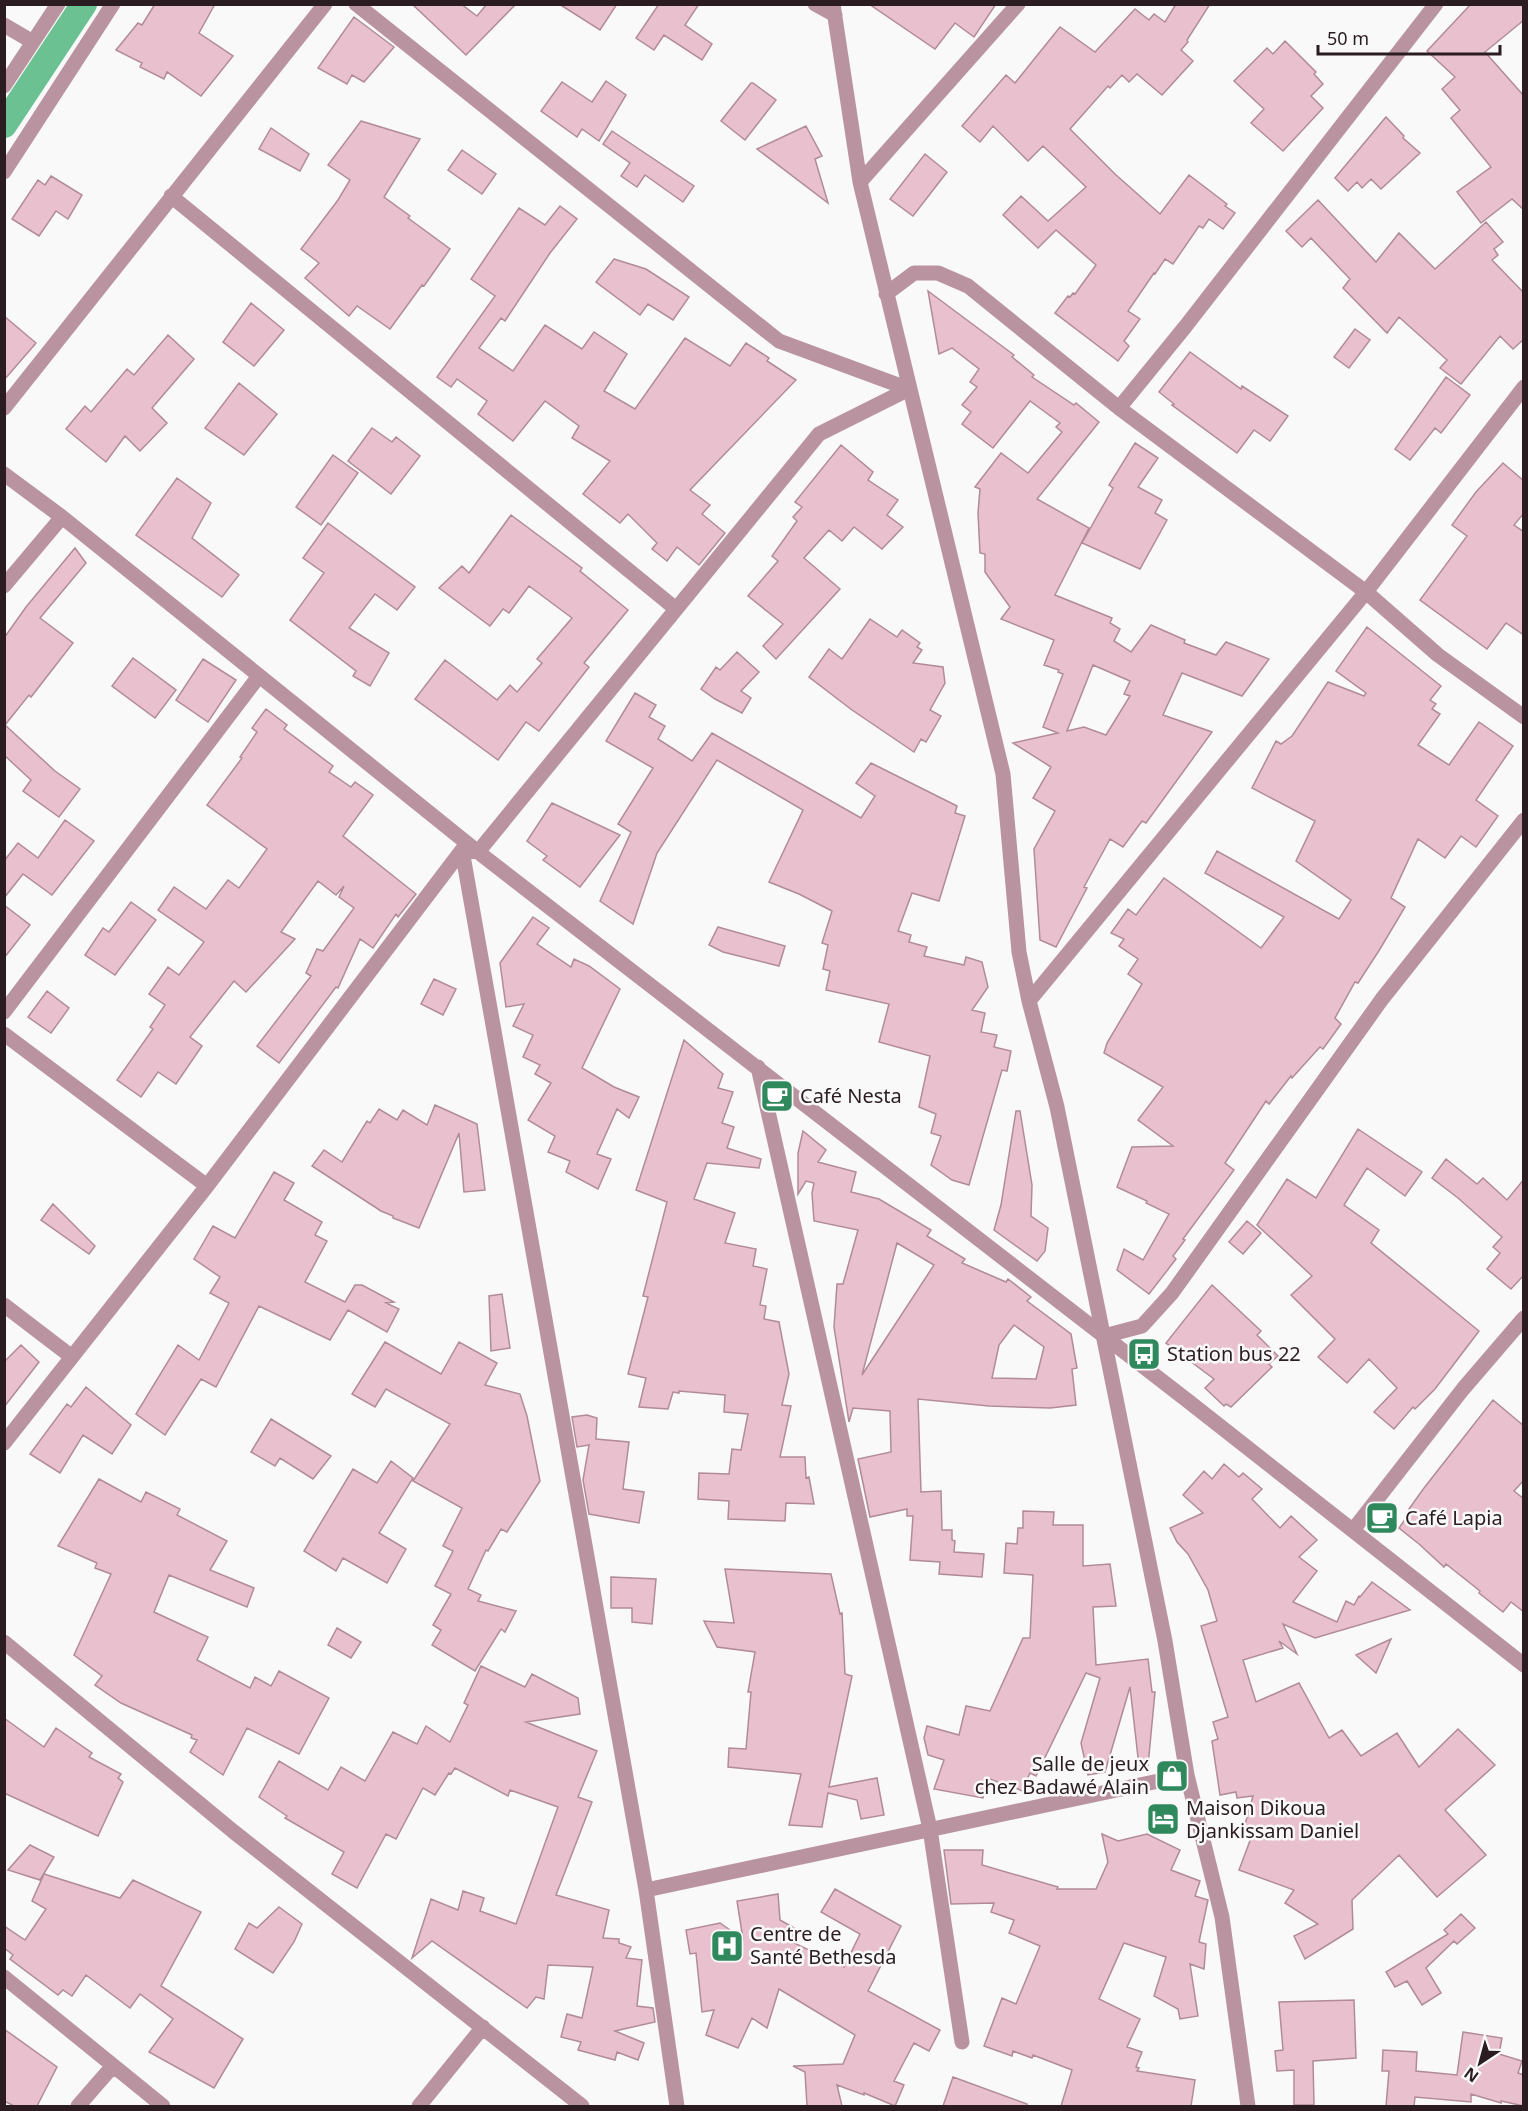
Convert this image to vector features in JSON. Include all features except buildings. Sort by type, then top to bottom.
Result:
[{"type":"street","points":[[4,86],[58,4]]},
{"type":"street","points":[[4,172],[113,4]]},
{"type":"street","points":[[4,408],[325,4]]},
{"type":"street","points":[[356,4],[779,341],[909,389]]},
{"type":"street","points":[[815,4],[834,10],[860,182],[1003,774],[1019,952],[1029,1001],[1057,1107],[1165,1641],[1187,1775],[1222,1917],[1248,2106]]},
{"type":"street","points":[[860,182],[1018,4]]},
{"type":"street","points":[[1119,408],[1185,327],[1436,4]]},
{"type":"street","points":[[4,25],[33,42]]},
{"type":"street","points":[[171,196],[676,609]]},
{"type":"street","points":[[886,294],[914,273],[938,273],[968,286],[1119,408],[1366,591],[1438,655],[1524,717]]},
{"type":"street","points":[[1029,1001],[1366,591],[1524,387]]},
{"type":"street","points":[[478,852],[819,434],[909,389]]},
{"type":"street","points":[[4,474],[62,517],[478,852],[758,1067],[1524,1665]]},
{"type":"street","points":[[4,586],[62,517]]},
{"type":"street","points":[[4,1011],[259,676]]},
{"type":"street","points":[[1104,1336],[1142,1326],[1172,1293],[1382,999],[1524,820]]},
{"type":"street","points":[[462,850],[478,852]]},
{"type":"street","points":[[4,1443],[207,1186],[462,850]]},
{"type":"street","points":[[462,850],[646,1890],[677,2106]]},
{"type":"street","points":[[4,1034],[207,1186]]},
{"type":"street","points":[[758,1067],[930,1829],[962,2043]]},
{"type":"street","points":[[4,1305],[72,1356]]},
{"type":"street","points":[[1353,1530],[1463,1389],[1524,1318]]},
{"type":"street","points":[[4,1642],[234,1832],[582,2106]]},
{"type":"street","points":[[646,1890],[1187,1775]]},
{"type":"street","points":[[4,1977],[112,2067],[163,2106]]},
{"type":"street","points":[[419,2106],[483,2027]]},
{"type":"street","points":[[78,2106],[112,2067]]},
{"type":"waterway","points":[[4,125],[84,4]]},
{"type":"place","name":"Café Nesta","points":[[777,1096]]},
{"type":"place","name":"Station bus 22","points":[[1144,1354]]},
{"type":"place","name":"Café Lapia","points":[[1382,1518]]},
{"type":"place","name":"Salle de jeux chez Badawé Alain","points":[[1172,1776]]},
{"type":"place","name":"Maison Dikoua Djankissam Daniel","points":[[1163,1819]]},
{"type":"place","name":"Centre de Santé Bethesda","points":[[727,1946]]}]
